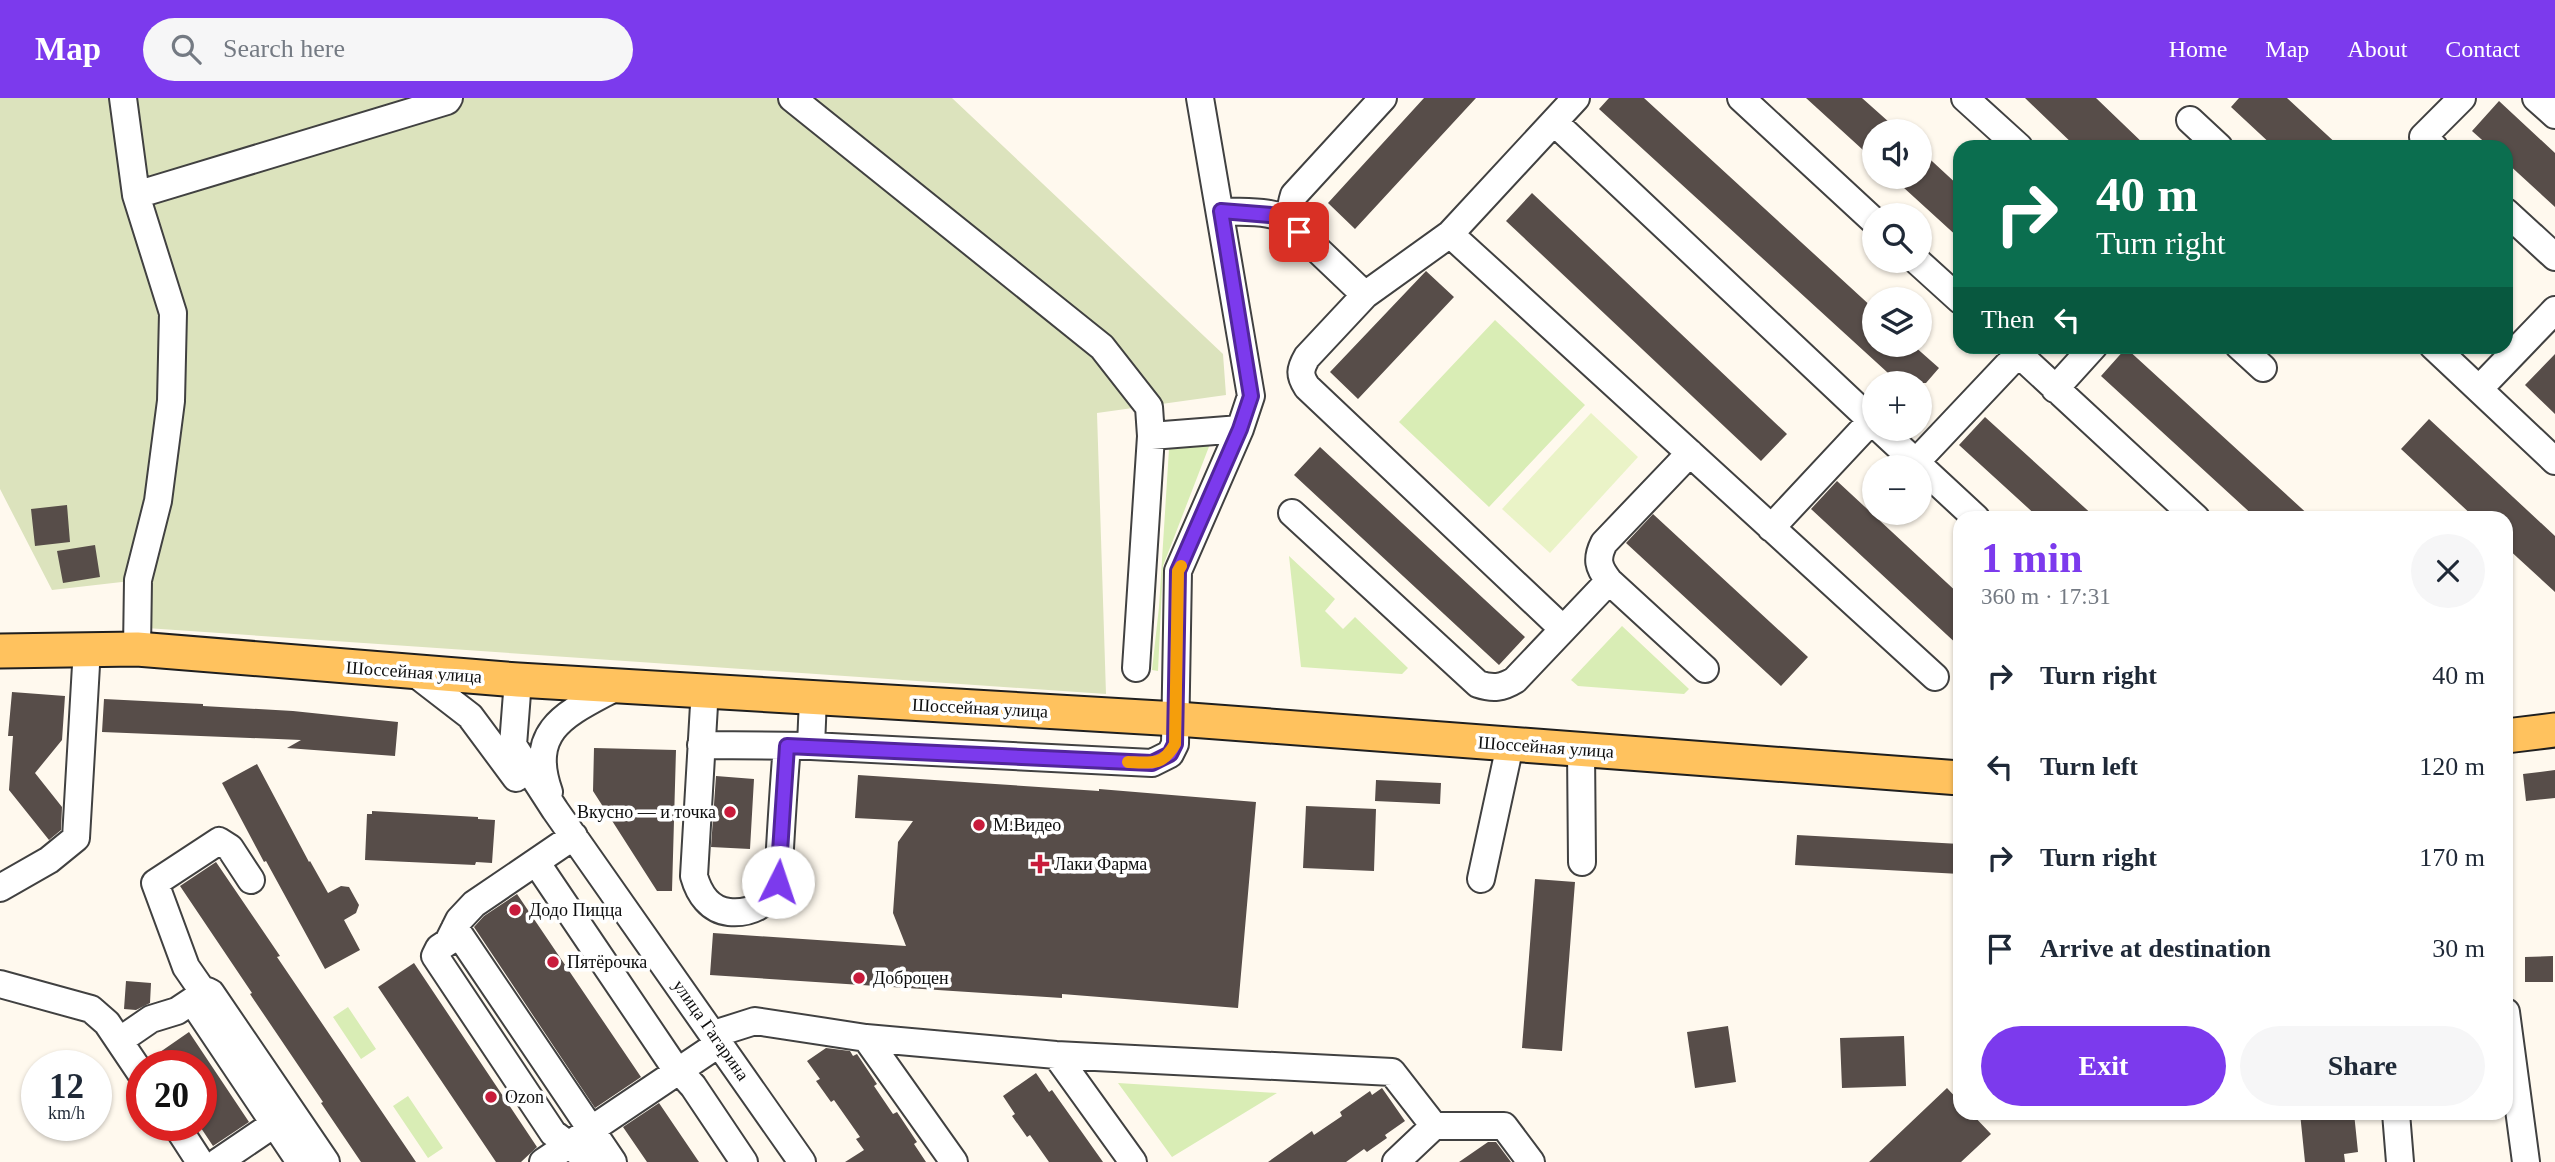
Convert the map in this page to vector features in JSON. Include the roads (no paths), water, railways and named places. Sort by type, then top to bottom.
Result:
[{"type":"main road","name":"Шоссейная улица","points":[[0,651],[137,649],[518,680],[1177,719],[1953,777]]},
{"type":"main road","points":[[2513,735],[2555,730]]},
{"type":"street","points":[[123,98],[136,195],[173,313],[171,401],[158,501],[138,580],[137,649]]},
{"type":"street","points":[[136,195],[447,101],[449,98]]},
{"type":"street","points":[[792,98],[1102,347],[1149,407],[1151,436],[1136,668]]},
{"type":"street","points":[[701,745],[799,746],[1152,763],[1170,754],[1175,744],[1177,719],[1178,571],[1240,429],[1251,396],[1200,98]]},
{"type":"street","points":[[1292,223],[1289,210],[1294,195],[1383,98]]},
{"type":"street","points":[[1563,629],[1307,387],[1300,376],[1307,357],[1365,295],[1450,234],[1576,98]]},
{"type":"street","points":[[1741,98],[1862,210]]},
{"type":"street","points":[[1965,98],[2012,140]]},
{"type":"street","points":[[2426,140],[2423,137],[2462,98]]},
{"type":"street","points":[[2536,98],[2555,115]]},
{"type":"street","points":[[2190,120],[2211,140]]},
{"type":"street","points":[[1554,122],[1862,412]]},
{"type":"street","points":[[1221,211],[1283,216],[1365,295]]},
{"type":"street","points":[[2513,218],[2555,257]]},
{"type":"street","points":[[1450,234],[1935,677]]},
{"type":"street","points":[[1930,273],[1953,294]]},
{"type":"street","points":[[2513,354],[2555,310]]},
{"type":"street","points":[[1922,455],[2010,354]]},
{"type":"street","points":[[2018,354],[2188,511]]},
{"type":"street","points":[[2055,388],[2087,354]]},
{"type":"street","points":[[2248,354],[2263,368]]},
{"type":"street","points":[[2442,354],[2555,461]]},
{"type":"street","points":[[2479,389],[2513,354]]},
{"type":"street","points":[[1151,436],[1240,429]]},
{"type":"street","points":[[1771,528],[1862,437]]},
{"type":"street","points":[[1893,441],[1908,455]]},
{"type":"street","points":[[1690,453],[1604,543],[1598,556],[1600,570],[1609,581],[1705,669]]},
{"type":"street","points":[[1932,477],[1968,511]]},
{"type":"street","points":[[1292,513],[1478,684],[1490,688],[1503,687],[1515,680],[1609,581]]},
{"type":"street","points":[[0,887],[49,860],[76,838],[87,648]]},
{"type":"street","points":[[413,672],[470,716],[519,781],[555,810]]},
{"type":"street","name":"улица Гагарина","points":[[518,680],[513,745],[555,810],[802,1162]]},
{"type":"street","points":[[555,810],[543,764],[544,749],[550,734],[563,717],[618,686]]},
{"type":"street","points":[[704,705],[694,876],[698,889],[707,901],[720,911],[737,913],[764,904],[778,882],[799,746],[813,698]]},
{"type":"street","points":[[1481,879],[1510,745]]},
{"type":"street","points":[[1581,750],[1582,862]]},
{"type":"street","points":[[574,836],[465,912],[447,942],[436,953],[436,960],[553,1133],[578,1154]]},
{"type":"street","points":[[251,880],[230,848],[219,841],[155,883],[198,997],[274,1124],[300,1162]]},
{"type":"street","points":[[536,862],[744,1162]]},
{"type":"street","points":[[455,928],[612,1162]]},
{"type":"street","points":[[0,984],[91,1009],[107,1023],[126,1051]]},
{"type":"street","points":[[119,1041],[150,1019],[177,1011],[207,991],[214,996],[326,1162]]},
{"type":"street","points":[[543,1162],[578,1154],[591,1130],[679,1070],[717,1038],[755,1021],[866,1038],[1056,1055],[1392,1072],[1434,1126]]},
{"type":"street","points":[[866,1038],[954,1162]]},
{"type":"street","points":[[1056,1055],[1133,1162]]},
{"type":"street","points":[[2513,1065],[2526,1162]]},
{"type":"street","points":[[2397,1120],[2400,1162]]},
{"type":"street","points":[[218,1162],[274,1124]]},
{"type":"street","points":[[1396,1162],[1434,1126],[1504,1126],[1531,1162]]},
{"type":"street","points":[[186,1141],[200,1162]]},
{"type":"place","name":"Вкусно — и точка","points":[[730,812]]},
{"type":"place","name":"М.Видео","points":[[979,825]]},
{"type":"place","name":"Лаки Фарма","points":[[1040,864]]},
{"type":"place","name":"Додо Пицца","points":[[515,910]]},
{"type":"place","name":"Пятёрочка","points":[[553,962]]},
{"type":"place","name":"Доброцен","points":[[859,978]]},
{"type":"place","name":"Ozon","points":[[491,1097]]}]
